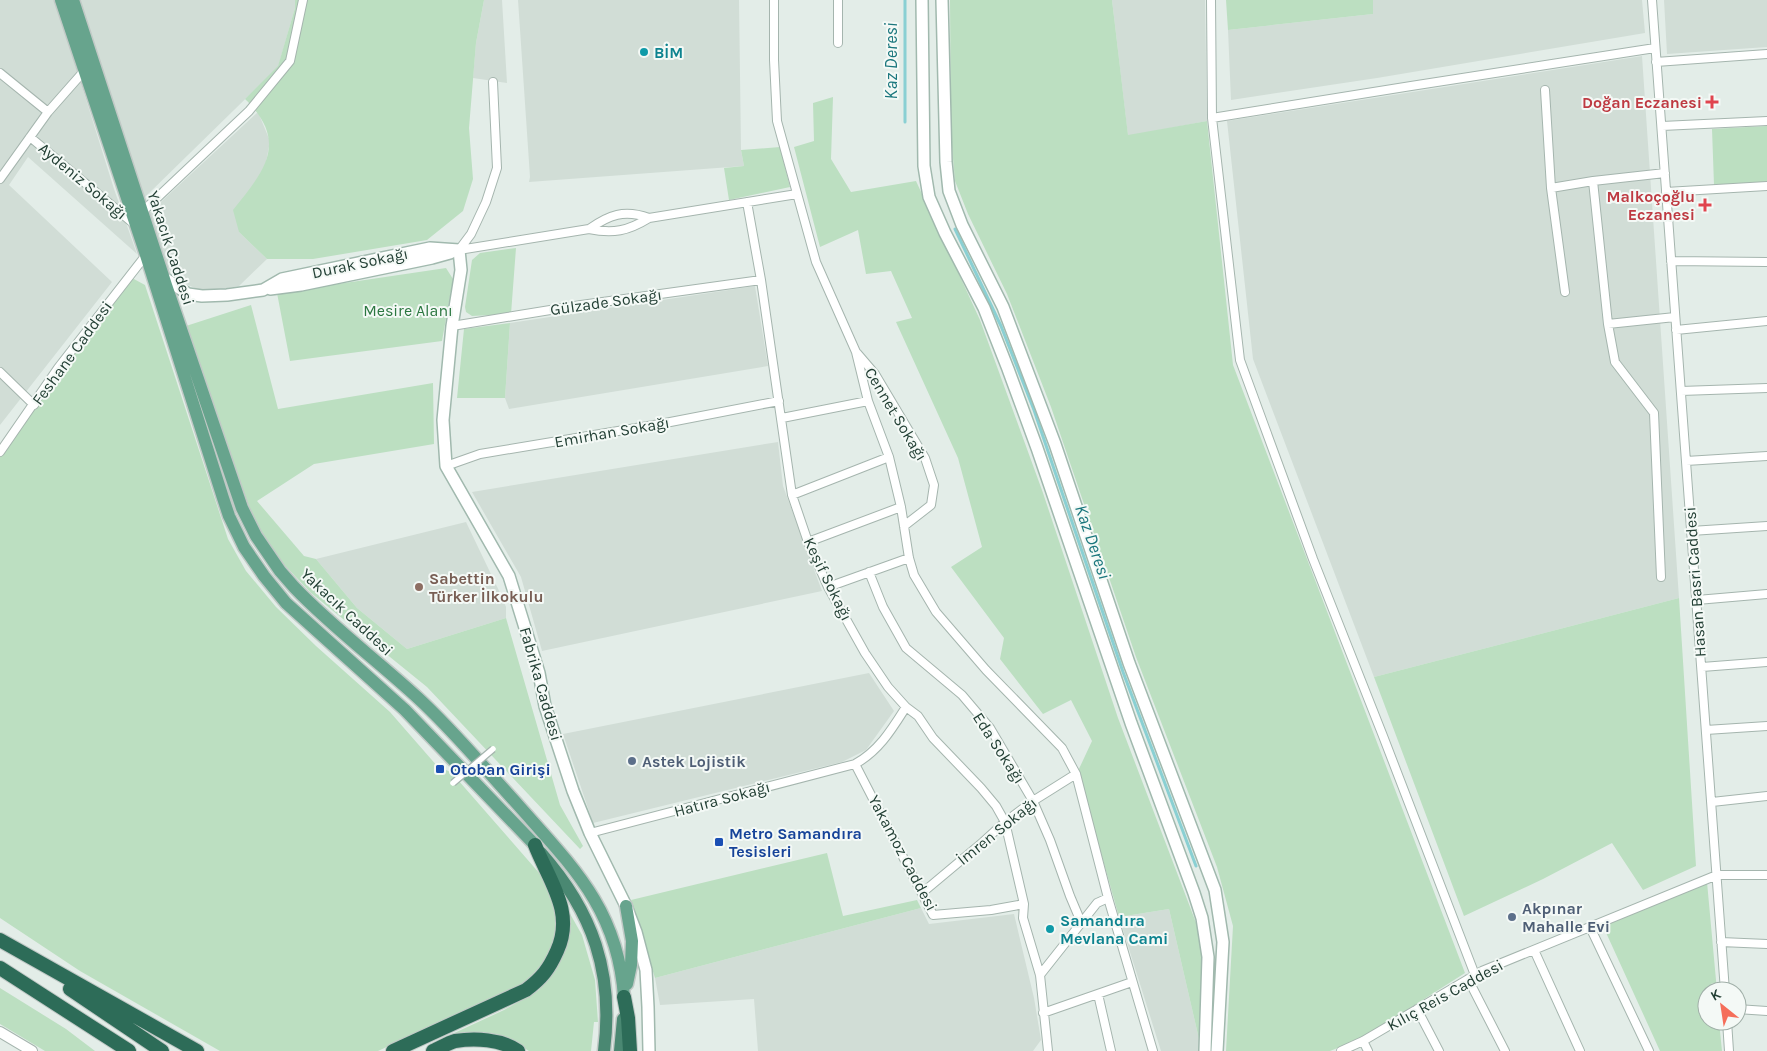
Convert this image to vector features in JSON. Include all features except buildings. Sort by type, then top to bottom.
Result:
[{"type":"highway","points":[[393,1051],[510,999],[541,979],[550,967],[562,940],[564,918],[557,893],[544,869],[535,846]]},
{"type":"highway","name":"Yakacık Caddesi","points":[[535,846],[569,889],[596,943],[605,978],[607,1000],[604,1051]]},
{"type":"highway","points":[[0,941],[162,1051]]},
{"type":"highway","points":[[0,941],[198,1051]]},
{"type":"highway","points":[[0,969],[113,1051]]},
{"type":"highway","points":[[0,969],[128,1051]]},
{"type":"highway","points":[[624,997],[628,1018],[630,1051]]},
{"type":"highway","name":"Yakacık Caddesi","points":[[620,1051],[624,997]]},
{"type":"highway","points":[[433,1051],[454,1041],[477,1040],[498,1042],[518,1051]]},
{"type":"main road","name":"Yakacık Caddesi","points":[[61,0],[146,255],[226,507],[248,553],[286,603],[405,710],[535,846]]},
{"type":"main road","name":"Yakacık Caddesi","points":[[73,0],[163,277],[242,508],[256,536],[280,571],[298,592],[419,699],[478,761],[574,868],[596,900],[609,928],[620,963],[624,997]]},
{"type":"main road","points":[[922,0],[924,166],[929,197],[945,233],[984,308],[1008,369],[1037,448],[1128,715],[1194,893],[1202,918],[1208,956],[1205,1051]]},
{"type":"main road","points":[[942,0],[946,162],[949,191],[962,224],[1006,315],[1055,444],[1132,672],[1215,890],[1223,942],[1217,1051]]},
{"type":"main road","name":"Durak Sokağı","points":[[163,277],[188,294],[202,296],[227,295],[301,285],[432,258],[459,250]]},
{"type":"main road","name":"Fabrika Caddesi","points":[[459,250],[461,270],[452,326],[443,420],[446,466],[509,576],[538,673],[545,706],[573,791],[590,834],[626,906],[636,932],[646,970],[649,1051]]},
{"type":"main road","points":[[624,997],[631,965],[632,941],[626,906]]},
{"type":"street","points":[[142,212],[249,111],[290,61],[303,0]]},
{"type":"street","points":[[774,0],[777,121],[816,262],[856,352],[868,401],[889,457],[914,575],[936,612],[986,670],[1062,748],[1076,774],[1108,898],[1152,1051]]},
{"type":"street","points":[[838,0],[838,43]]},
{"type":"street","points":[[1211,0],[1212,118],[1240,360],[1312,559],[1387,745],[1472,977],[1506,1051]]},
{"type":"street","name":"Hasan Basri Caddesi","points":[[1652,0],[1724,981]]},
{"type":"street","points":[[1212,118],[1655,48]]},
{"type":"street","points":[[1656,62],[1767,54]]},
{"type":"street","points":[[0,179],[48,112],[84,70]]},
{"type":"street","points":[[0,73],[48,112]]},
{"type":"street","points":[[459,250],[471,234],[486,202],[497,168],[493,82]]},
{"type":"street","points":[[1545,90],[1551,188],[1565,292]]},
{"type":"street","points":[[1662,126],[1767,121]]},
{"type":"street","name":"Aydeniz Sokağı","points":[[30,137],[136,226]]},
{"type":"street","points":[[1551,188],[1664,173]]},
{"type":"street","points":[[1593,181],[1608,324],[1615,362],[1654,413],[1662,577]]},
{"type":"street","points":[[1666,192],[1767,186]]},
{"type":"street","name":"Durak Sokağı","points":[[459,250],[589,229],[604,232],[620,231],[636,226],[649,218],[797,194]]},
{"type":"street","name":"Keşif Sokağı","points":[[747,202],[761,280],[792,495],[808,542],[828,587],[883,680],[906,707],[918,716],[933,738],[996,806],[1005,822],[1024,904]]},
{"type":"street","name":"Durak Sokağı","points":[[589,229],[603,219],[613,215],[635,213],[649,218]]},
{"type":"street","name":"Feshane Caddesi","points":[[0,452],[58,368],[146,255]]},
{"type":"street","points":[[1671,261],[1767,262]]},
{"type":"street","name":"Gülzade Sokağı","points":[[452,326],[761,280]]},
{"type":"street","points":[[1608,324],[1676,318]]},
{"type":"street","points":[[1676,330],[1767,321]]},
{"type":"street","name":"Cennet Sokağı","points":[[856,352],[876,374],[925,458],[934,485],[931,504],[904,526]]},
{"type":"street","points":[[0,372],[34,405]]},
{"type":"street","points":[[1681,391],[1767,388]]},
{"type":"street","name":"Emirhan Sokağı","points":[[446,466],[480,454],[660,424],[778,400]]},
{"type":"street","points":[[782,418],[868,401]]},
{"type":"street","points":[[1686,461],[1767,456]]},
{"type":"street","points":[[792,495],[889,457]]},
{"type":"street","points":[[808,542],[901,507]]},
{"type":"street","points":[[1691,531],[1767,526]]},
{"type":"street","points":[[828,587],[909,558]]},
{"type":"street","name":"Eda Sokağı","points":[[869,572],[883,607],[906,648],[962,695],[990,728],[1033,802],[1050,840],[1081,922]]},
{"type":"street","points":[[1696,600],[1767,594]]},
{"type":"street","points":[[1702,667],[1767,662]]},
{"type":"street","points":[[855,764],[865,759],[885,740],[906,707]]},
{"type":"street","points":[[1706,730],[1767,726]]},
{"type":"street","points":[[453,783],[492,749]]},
{"type":"street","name":"Hatıra Sokağı","points":[[590,834],[855,764]]},
{"type":"street","name":"Yakamoz Caddesi","points":[[855,764],[932,915],[938,916],[1024,904]]},
{"type":"street","name":"İmren Sokağı","points":[[922,893],[1005,822],[1076,774]]},
{"type":"street","points":[[1712,802],[1767,796]]},
{"type":"street","points":[[1717,875],[1767,875]]},
{"type":"street","name":"Kılıç Reis Caddesi","points":[[1340,1051],[1363,1041],[1472,977],[1717,875]]},
{"type":"street","points":[[1040,975],[1097,903],[1108,898]]},
{"type":"street","points":[[1024,904],[1023,918],[1040,975],[1048,1051]]},
{"type":"street","points":[[1590,927],[1649,1051]]},
{"type":"street","points":[[1722,942],[1767,944]]},
{"type":"street","points":[[1534,950],[1580,1051]]},
{"type":"street","points":[[1043,1013],[1132,982]]},
{"type":"street","points":[[1098,994],[1112,1051]]},
{"type":"street","points":[[1417,1009],[1439,1051]]},
{"type":"street","points":[[1747,1010],[1767,1011]]},
{"type":"street","points":[[1727,1031],[1728,1051]]},
{"type":"street","points":[[0,1032],[32,1051]]},
{"type":"street","points":[[1363,1041],[1368,1051]]},
{"type":"shaded area","points":[[0,0],[55,0],[114,189],[137,254],[28,157],[9,185],[112,282],[0,425]]},
{"type":"shaded area","points":[[78,0],[295,0],[295,8],[278,67],[144,198]]},
{"type":"shaded area","points":[[484,0],[502,0],[507,83],[473,78],[476,43]]},
{"type":"shaded area","name":"BİM","points":[[518,0],[739,0],[741,150],[744,166],[529,182]]},
{"type":"shaded area","points":[[1112,0],[1205,0],[1207,121],[1128,136]]},
{"type":"shaded area","points":[[1373,0],[1642,0],[1645,33],[1377,78],[1231,100],[1228,30],[1373,14]]},
{"type":"shaded area","points":[[1664,0],[1767,0],[1767,47],[1667,54]]},
{"type":"shaded area","points":[[1642,56],[1679,598],[1374,677],[1253,359],[1227,121]]},
{"type":"shaded area","points":[[258,112],[270,141],[265,168],[254,184],[239,232],[267,259],[239,286],[204,292],[179,281],[166,265],[150,212]]},
{"type":"shaded area","points":[[755,286],[768,366],[509,409],[505,398],[510,323]]},
{"type":"shaded area","points":[[778,442],[783,486],[822,591],[542,651],[521,577],[472,492]]},
{"type":"shaded area","name":"Sabettin Türker İlkokulu","points":[[466,522],[506,607],[506,618],[407,649],[357,608],[316,559]]},
{"type":"shaded area","points":[[869,673],[894,711],[866,750],[842,762],[593,823],[563,734]]},
{"type":"shaded area","points":[[921,908],[929,924],[1014,914],[1034,998],[1041,1040],[1033,1051],[758,1051],[754,999],[660,1005],[655,978]]},
{"type":"shaded area","points":[[1169,909],[1199,1039],[1199,1051],[1161,1051],[1119,917]]},
{"type":"green space","points":[[295,0],[484,0],[476,43],[469,128],[473,179],[463,211],[427,240],[313,259],[267,259],[239,232],[233,210],[255,182],[262,169],[268,156],[269,142],[266,129],[258,114],[245,99],[278,66],[295,8]]},
{"type":"green space","points":[[950,0],[1112,0],[1128,135],[1207,121],[1233,365],[1465,973],[1363,1038],[1330,1051],[1226,1051],[1233,926],[1217,867],[1136,657],[1051,407],[1007,294],[968,214],[955,181],[951,136]]},
{"type":"green space","points":[[1226,0],[1373,0],[1373,14],[1228,30]]},
{"type":"green space","points":[[833,97],[831,159],[851,192],[916,181],[980,320],[1043,493],[1118,718],[1203,941],[1199,1039],[1169,909],[1119,917],[1078,771],[1092,741],[1071,700],[1043,714],[1000,659],[1004,638],[951,567],[982,547],[958,458],[896,322],[912,318],[891,271],[866,274],[858,230],[820,247],[794,147],[814,141],[813,103]]},
{"type":"green space","points":[[1767,126],[1767,183],[1714,185],[1712,129]]},
{"type":"green space","points":[[780,147],[790,187],[729,200],[724,168],[744,166],[741,150]]},
{"type":"green space","points":[[516,248],[511,314],[472,316],[466,312],[465,307],[472,260],[480,253]]},
{"type":"green space","name":"Mesire Alanı","points":[[446,268],[453,279],[442,341],[290,361],[277,293]]},
{"type":"green space","points":[[132,278],[145,285],[228,539],[246,571],[276,607],[316,646],[390,712],[438,767],[451,772],[547,882],[558,921],[550,955],[525,983],[378,1051],[220,1051],[80,971],[0,918],[0,454],[13,433]]},
{"type":"green space","points":[[251,305],[278,409],[433,383],[434,444],[314,464],[257,501],[304,556],[316,559],[357,608],[407,649],[506,618],[560,805],[583,846],[580,849],[427,687],[311,593],[276,556],[253,518],[186,326]]},
{"type":"green space","points":[[510,323],[505,398],[457,398],[464,329]]},
{"type":"green space","points":[[1679,598],[1696,866],[1643,890],[1612,843],[1543,879],[1464,916],[1374,677]]},
{"type":"green space","points":[[827,853],[843,916],[917,900],[921,908],[655,978],[631,900]]},
{"type":"green space","points":[[1707,882],[1716,981],[1697,981],[1697,1031],[1720,1031],[1722,1051],[1660,1051],[1603,926]]},
{"type":"green space","points":[[569,912],[582,935],[595,980],[598,1022],[594,1022],[591,1051],[529,1051],[507,1038],[490,1033],[489,1036],[468,1033],[450,1035],[504,1010],[539,990],[569,932]]},
{"type":"green space","points":[[0,988],[66,1029],[95,1051],[45,1051],[0,1024]]},
{"type":"waterway","name":"Kaz Deresi","points":[[905,0],[905,122]]},
{"type":"waterway","name":"Kaz Deresi","points":[[955,229],[1001,326],[1034,410],[1123,672],[1196,866]]},
{"type":"place","name":"BİM","points":[[644,52]]},
{"type":"place","name":"Doğan Eczanesi","points":[[1712,102]]},
{"type":"place","name":"Malkoçoğlu Eczanesi","points":[[1705,205]]},
{"type":"place","name":"Sabettin Türker İlkokulu","points":[[419,587]]},
{"type":"place","name":"Astek Lojistik","points":[[632,761]]},
{"type":"place","name":"Otoban Girişi","points":[[440,769]]},
{"type":"place","name":"Metro Samandıra Tesisleri","points":[[719,842]]},
{"type":"place","name":"Akpınar Mahalle Evi","points":[[1512,917]]},
{"type":"place","name":"Samandıra Mevlana Cami","points":[[1050,929]]}]
